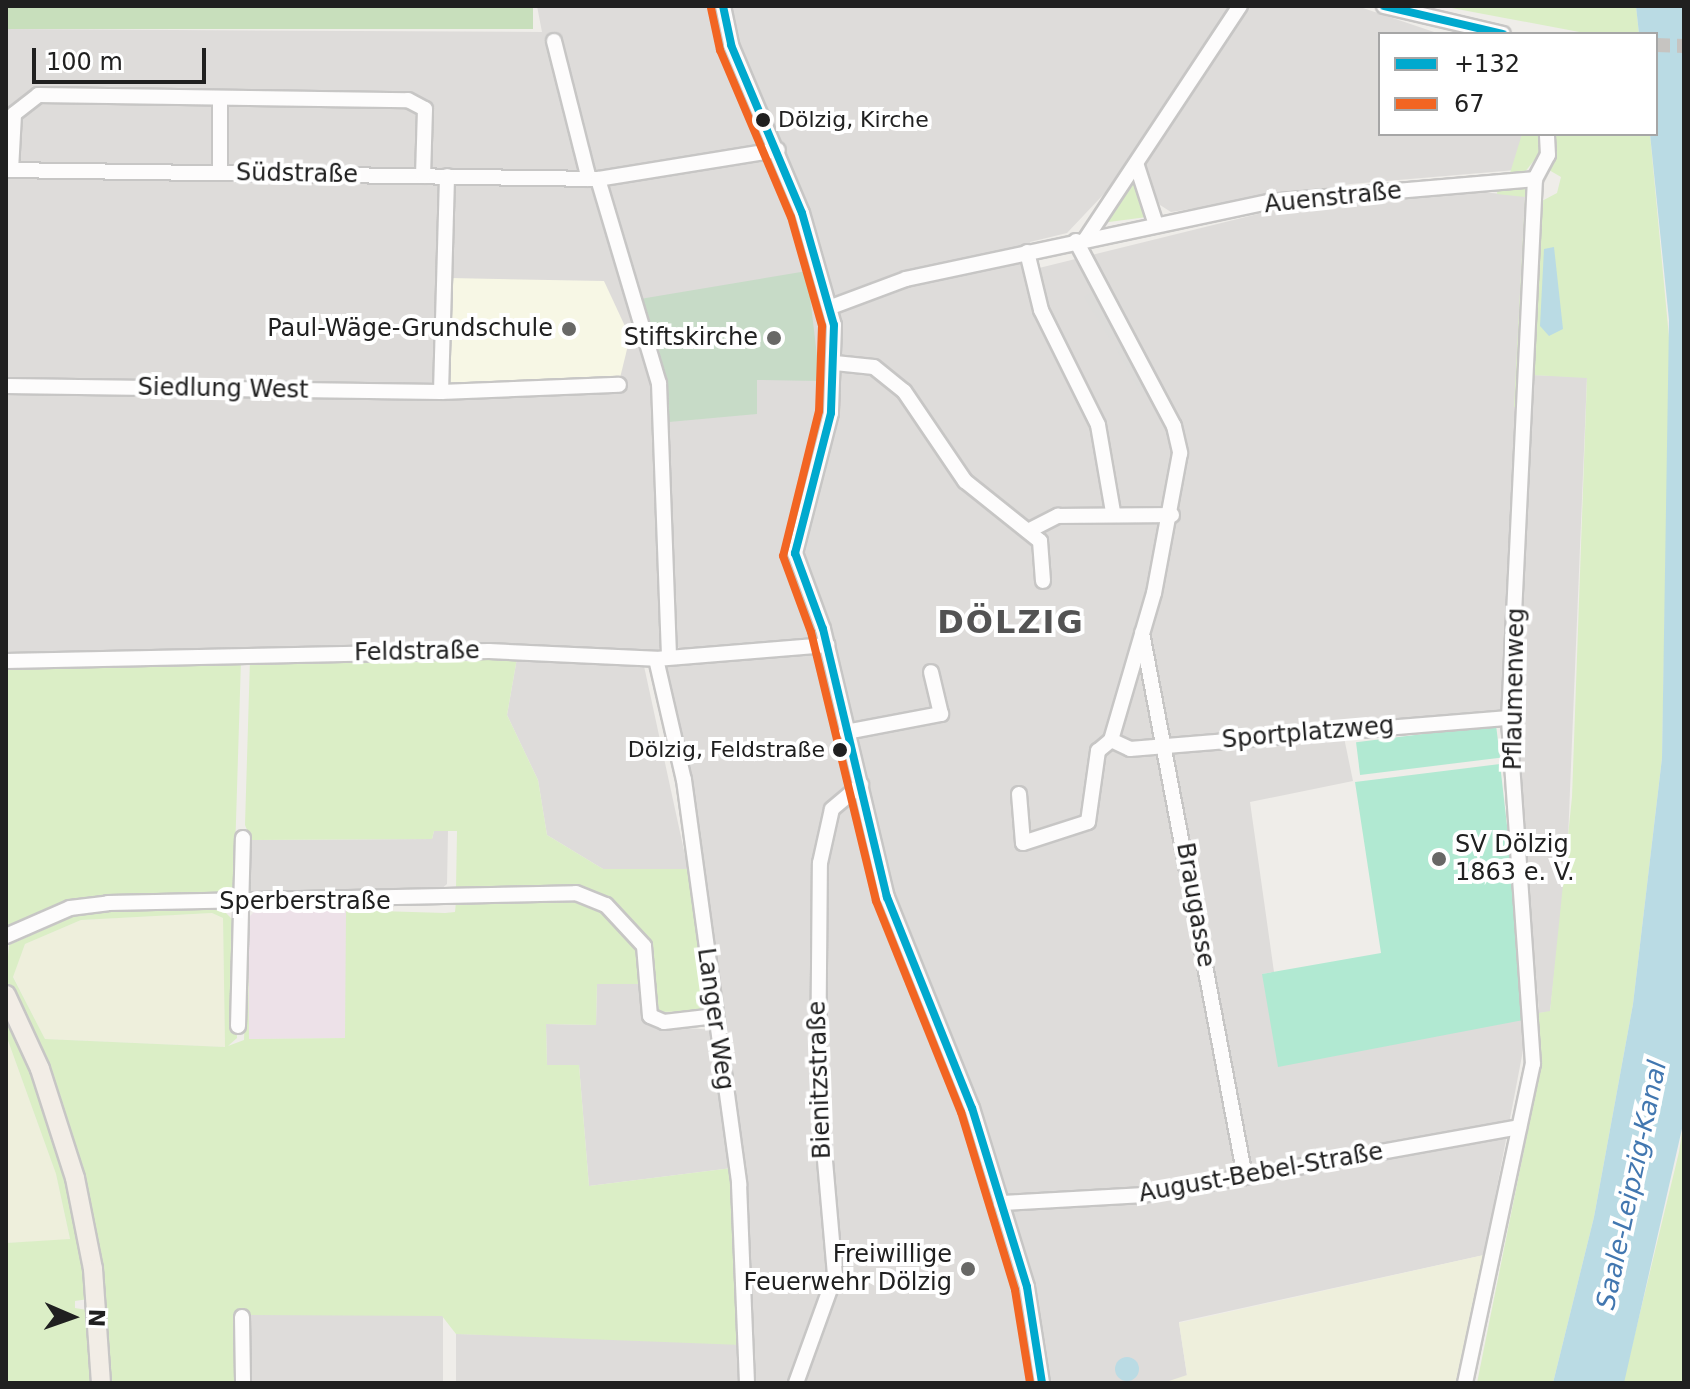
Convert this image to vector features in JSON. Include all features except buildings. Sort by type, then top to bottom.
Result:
[{"type":"main road","points":[[6,995],[57,1117],[91,1256],[101,1383]]},
{"type":"street","points":[[723,6],[731,45],[778,150],[831,307],[835,363],[830,420],[794,546],[827,645],[887,897],[972,1108],[1027,1287],[1042,1383]]},
{"type":"street","points":[[1080,240],[1137,166],[1240,6]]},
{"type":"street","points":[[1384,6],[1494,32]]},
{"type":"street","points":[[554,41],[594,179]]},
{"type":"street","points":[[8,170],[14,114],[38,95],[422,104],[423,176]]},
{"type":"street","points":[[220,98],[220,173]]},
{"type":"street","points":[[1535,179],[1548,155],[1547,136]]},
{"type":"street","name":"Südstraße","points":[[8,170],[594,179],[778,150]]},
{"type":"street","points":[[1137,166],[1156,225]]},
{"type":"street","points":[[441,392],[447,176]]},
{"type":"street","name":"Langer Weg","points":[[594,179],[659,383],[662,658],[684,780],[739,1184],[747,1383]]},
{"type":"street","name":"Auenstraße","points":[[831,307],[906,279],[1269,202],[1535,179]]},
{"type":"street","name":"Pflaumenweg","points":[[1465,1383],[1519,1127],[1535,1021],[1509,718],[1535,179]]},
{"type":"street","name":"Braugasse","points":[[1080,240],[1174,426],[1180,464],[1172,515],[1111,740]]},
{"type":"street","points":[[1027,252],[1041,310],[1098,425],[1113,512]]},
{"type":"street","points":[[835,363],[883,372],[924,415],[965,481],[1028,531],[1045,550],[1043,581]]},
{"type":"street","name":"Siedlung West","points":[[6,386],[441,392],[541,391],[619,385]]},
{"type":"street","points":[[1028,531],[1058,516],[1113,512],[1172,515]]},
{"type":"street","name":"Braugasse","points":[[1142,633],[1166,745],[1245,1177]]},
{"type":"street","name":"Feldstraße","points":[[6,661],[489,651],[662,658],[737,657],[827,645]]},
{"type":"street","points":[[846,732],[941,714],[931,672]]},
{"type":"street","name":"Sportplatzweg","points":[[1111,740],[1122,749],[1509,718]]},
{"type":"street","points":[[1019,794],[1023,843],[1088,822],[1098,751],[1111,740]]},
{"type":"street","name":"Bienitzstraße","points":[[796,1383],[835,1275],[818,1082],[820,863],[832,809],[861,785]]},
{"type":"street","points":[[238,1026],[243,838]]},
{"type":"street","name":"Sperberstraße","points":[[6,936],[84,905],[576,893],[606,905],[644,946],[650,1016],[664,1022],[716,1016]]},
{"type":"street","name":"August-Bebel-Straße","points":[[1001,1203],[1142,1195],[1519,1127]]},
{"type":"street","points":[[242,1317],[243,1383]]},
{"type":"shaded area","points":[[537,6],[1357,6],[1434,32],[1378,32],[1378,136],[1522,136],[1516,170],[1351,184],[1171,212],[1160,205],[1137,159],[1067,233],[1030,242],[1035,269],[1286,207],[1470,191],[1525,196],[1503,714],[1341,723],[1353,781],[1250,802],[1274,972],[1262,974],[1529,1019],[1484,1255],[1179,1322],[1187,1376],[1163,1383],[752,1383],[742,1221],[662,669],[682,652],[675,643],[664,642],[655,654],[6,656],[6,29],[542,32]]},
{"type":"shaded area","points":[[807,271],[820,381],[757,380],[757,414],[669,422],[659,349],[640,299]]},
{"type":"shaded area","points":[[450,278],[604,281],[630,337],[619,382],[450,388]]},
{"type":"shaded area","points":[[1092,292],[1118,336],[1111,340],[1084,297]]},
{"type":"shaded area","points":[[1123,344],[1148,389],[1141,393],[1116,348]]},
{"type":"shaded area","points":[[1532,375],[1587,377],[1567,863],[1550,1012],[1539,1013],[1515,712]]},
{"type":"shaded area","points":[[517,658],[644,666],[688,869],[603,869],[547,835],[538,780],[507,715]]},
{"type":"shaded area","points":[[434,831],[448,831],[447,884],[439,891],[249,891],[251,840],[432,839]]},
{"type":"shaded area","points":[[257,909],[346,910],[346,1038],[249,1039],[248,918]]},
{"type":"shaded area","points":[[212,913],[223,918],[225,1047],[45,1039],[13,976],[25,944],[81,920]]},
{"type":"shaded area","points":[[597,984],[646,984],[647,1025],[714,1030],[732,1168],[589,1186],[579,1065],[547,1065],[546,1024],[596,1025]]},
{"type":"shaded area","points":[[6,1035],[56,1174],[70,1240],[6,1243]]},
{"type":"shaded area","points":[[1484,1255],[1460,1383],[1163,1383],[1187,1375],[1179,1323]]},
{"type":"shaded area","points":[[249,1315],[443,1315],[443,1383],[249,1383]]},
{"type":"shaded area","points":[[456,1334],[713,1339],[742,1345],[742,1383],[456,1383]]},
{"type":"green space","points":[[6,6],[533,6],[533,29],[6,29]]},
{"type":"green space","points":[[1441,6],[1636,6],[1639,32],[1579,32]]},
{"type":"green space","points":[[1521,136],[1544,136],[1545,147],[1524,173],[1510,173]]},
{"type":"green space","points":[[1551,136],[1650,136],[1670,348],[1662,758],[1633,1004],[1594,1217],[1553,1383],[1477,1383],[1538,1080],[1539,1013],[1550,1011],[1572,797],[1587,378],[1532,375],[1540,202],[1557,193],[1561,177],[1549,170]]},
{"type":"green space","points":[[1136,183],[1147,217],[1101,223],[1127,187]]},
{"type":"green space","points":[[1498,186],[1524,187],[1532,196],[1520,407],[1514,407],[1525,197],[1497,194]]},
{"type":"green space","points":[[517,658],[507,715],[538,780],[547,835],[603,869],[688,869],[707,992],[702,1011],[659,1012],[652,957],[604,899],[456,888],[457,831],[434,831],[432,839],[251,840],[245,825],[250,659]]},
{"type":"green space","points":[[241,660],[234,886],[220,896],[74,902],[6,929],[6,664]]},
{"type":"green space","points":[[1496,725],[1500,758],[1360,775],[1356,742]]},
{"type":"green space","name":"SV Dölzig 1863 e. V.","points":[[1500,764],[1529,1019],[1278,1067],[1262,974],[1381,953],[1355,782]]},
{"type":"green space","points":[[594,901],[641,949],[646,984],[597,984],[596,1025],[546,1024],[547,1065],[579,1065],[589,1186],[732,1168],[742,1345],[456,1334],[442,1316],[235,1315],[236,1383],[109,1383],[91,1210],[60,1101],[6,979],[9,945],[88,910],[221,908],[235,922],[237,1038],[228,1046],[244,1040],[248,918],[249,1039],[345,1038],[346,910],[445,913],[455,912],[456,902]],"holes":[[[212,913],[223,918],[225,1047],[45,1039],[13,977],[25,944],[81,920]]]},
{"type":"green space","points":[[6,1011],[47,1109],[75,1211],[88,1299],[75,1301],[75,1308],[87,1310],[94,1383],[6,1383],[6,1243],[70,1239],[56,1174],[6,1035]]},
{"type":"green space","points":[[1684,1120],[1684,1383],[1623,1383],[1679,1152]]},
{"type":"water","name":"Saale-Leipzig-Kanal","points":[[1636,6],[1684,6],[1684,1120],[1624,1383],[1553,1383],[1594,1217],[1633,1004],[1662,758],[1669,320],[1650,136],[1658,136],[1658,32],[1639,32]]},
{"type":"water","points":[[1554,247],[1563,329],[1549,336],[1540,326],[1544,249]]},
{"type":"water","points":[[1127,1357],[1136,1360],[1139,1369],[1136,1378],[1127,1381],[1118,1378],[1115,1369],[1118,1360]]},
{"type":"waterway","points":[[1517,399],[1519,359]]},
{"type":"waterway","points":[[1515,433],[1516,412]]},
{"type":"waterway","points":[[1513,477],[1515,444]]},
{"type":"tunnel","points":[[1658,45],[1684,46]]},
{"type":"transit line","name":"+132","points":[[723,6],[731,45],[802,213],[834,325],[831,413],[795,553],[823,629],[887,897],[972,1108],[1027,1287],[1042,1383]]},
{"type":"transit line","name":"+132","points":[[1384,6],[1494,32]]},
{"type":"transit line","name":"67","points":[[711,8],[720,50],[791,217],[822,326],[819,411],[783,556],[811,632],[876,901],[961,1112],[1015,1290],[1030,1383]]},
{"type":"place","name":"Dölzig, Kirche","points":[[763,120]]},
{"type":"place","name":"Paul-Wäge-Grundschule","points":[[569,329]]},
{"type":"place","name":"Stiftskirche","points":[[774,338]]},
{"type":"place","name":"Dölzig, Feldstraße","points":[[840,750]]},
{"type":"place","name":"SV Dölzig 1863 e. V.","points":[[1439,859]]},
{"type":"place","name":"Freiwillige Feuerwehr Dölzig","points":[[968,1269]]},
{"type":"district","name":"DÖLZIG","points":[[1011,622]]}]
